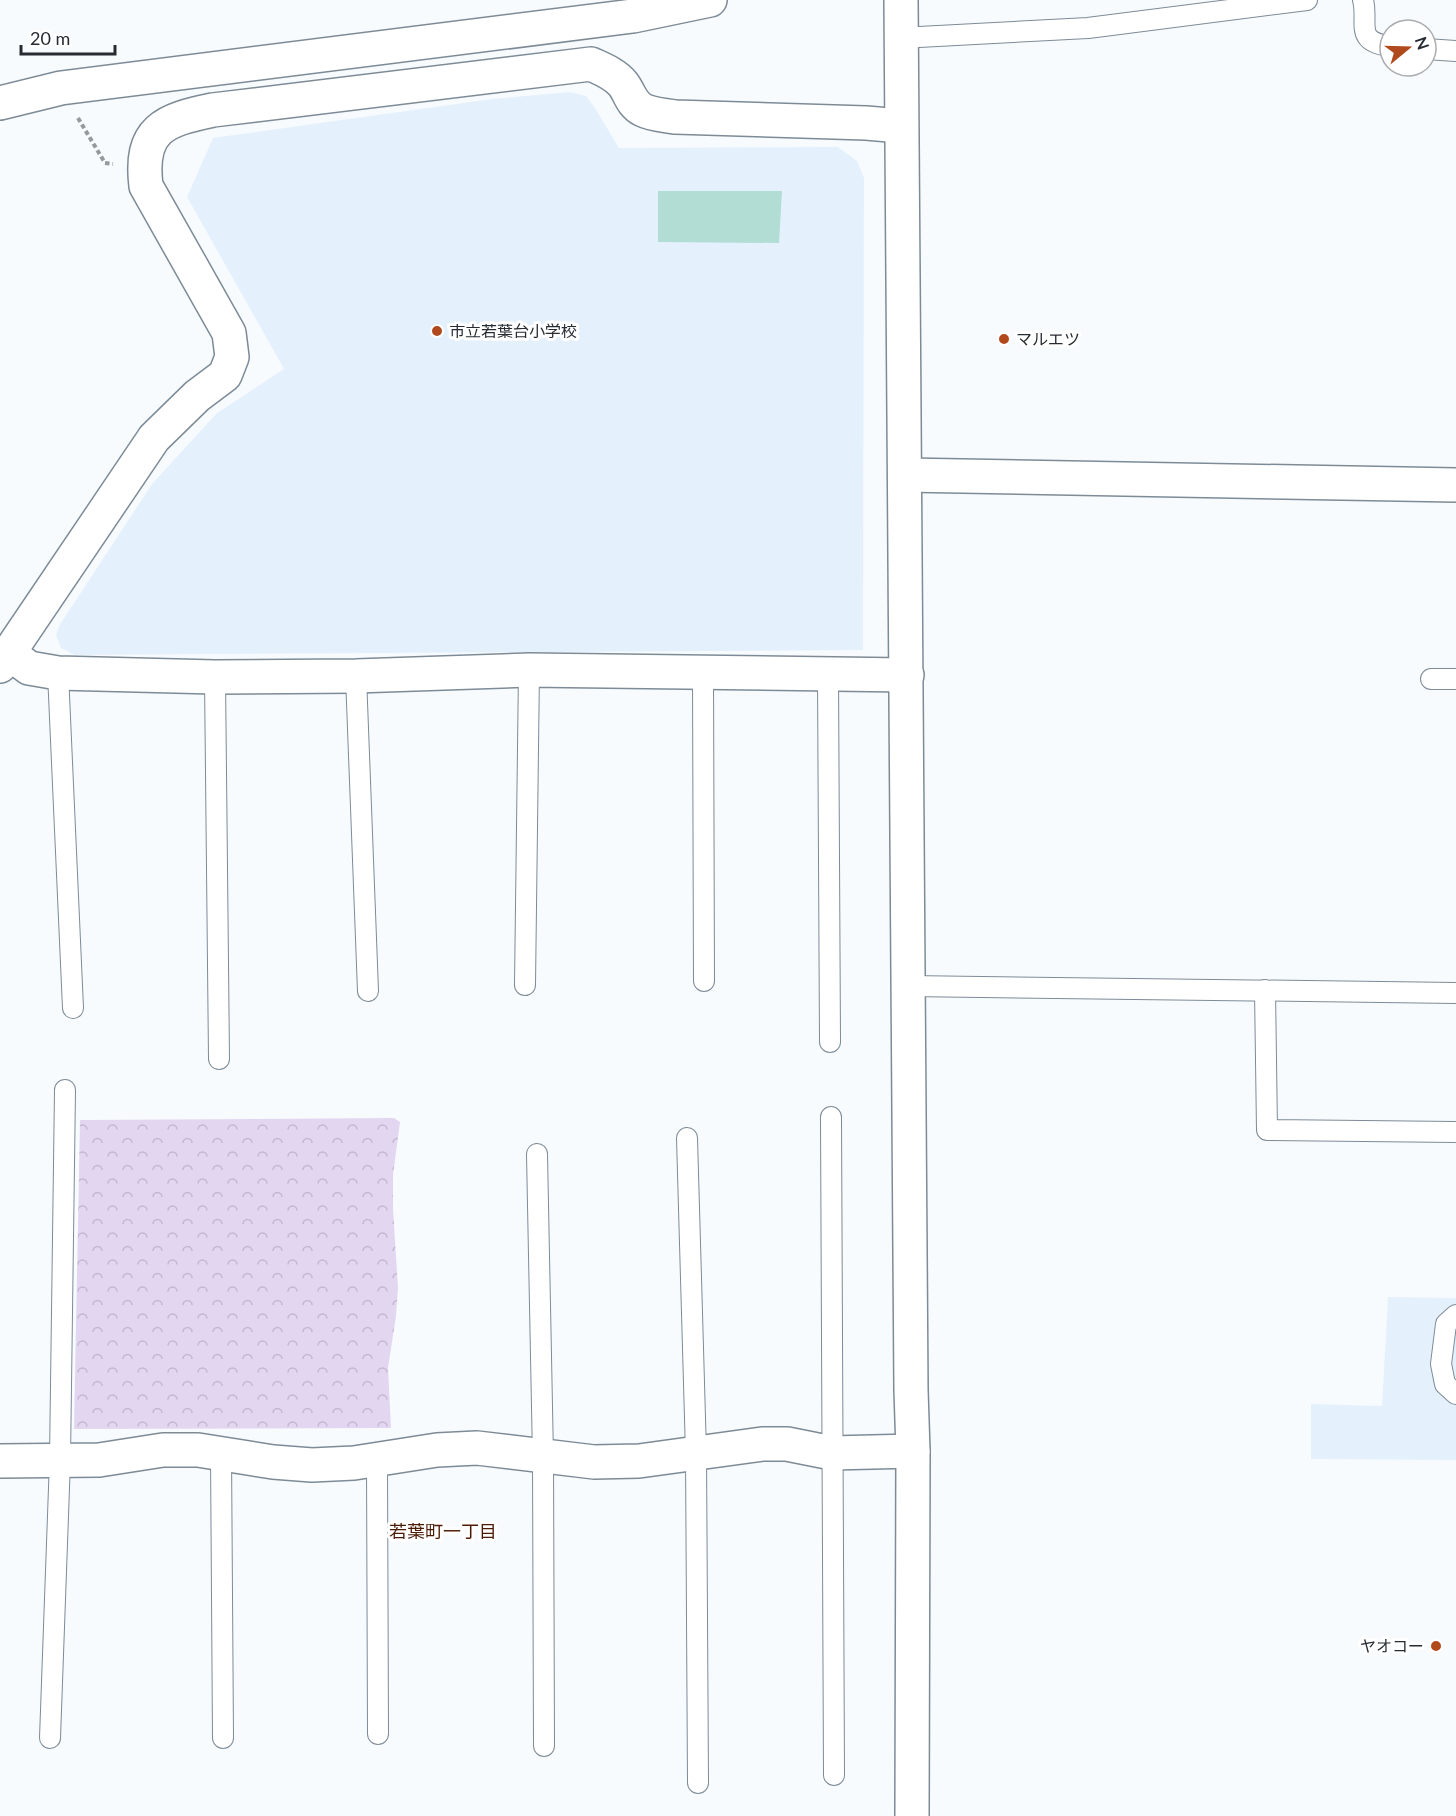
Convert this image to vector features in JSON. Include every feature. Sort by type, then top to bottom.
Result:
[{"type":"street","points":[[0,103],[61,88],[633,16],[710,0]]},
{"type":"street","points":[[901,0],[913,1451],[912,1816]]},
{"type":"street","points":[[901,126],[675,117],[653,114],[641,109],[633,102],[623,83],[610,73],[591,64],[213,110],[180,117],[164,125],[147,148],[144,168],[147,186],[229,333],[232,357],[225,375],[197,396],[154,438],[4,659],[29,668],[58,673],[215,677],[356,676],[530,670],[907,675]]},
{"type":"street","points":[[905,475],[1456,485]]},
{"type":"street","points":[[0,1461],[99,1460],[163,1450],[198,1450],[273,1462],[312,1465],[377,1460],[438,1450],[477,1448],[594,1462],[639,1461],[762,1444],[787,1444],[832,1454],[913,1451]]},
{"type":"lane","points":[[900,38],[1088,28],[1307,0]]},
{"type":"lane","points":[[1363,0],[1365,10],[1363,27],[1367,36],[1378,43]]},
{"type":"lane","points":[[1438,50],[1456,51]]},
{"type":"lane","points":[[525,985],[530,670]]},
{"type":"lane","points":[[58,673],[74,1008]]},
{"type":"lane","points":[[703,673],[704,981]]},
{"type":"lane","points":[[828,675],[830,1042]]},
{"type":"lane","points":[[356,676],[369,991]]},
{"type":"lane","points":[[215,677],[219,1059]]},
{"type":"lane","points":[[1431,679],[1456,679]]},
{"type":"lane","points":[[908,986],[1456,993]]},
{"type":"lane","points":[[1265,990],[1267,1130],[1456,1132]]},
{"type":"lane","points":[[50,1738],[60,1460],[65,1090]]},
{"type":"lane","points":[[831,1117],[834,1775]]},
{"type":"lane","points":[[687,1138],[696,1453],[698,1783]]},
{"type":"lane","points":[[537,1154],[543,1457],[544,1746]]},
{"type":"lane","points":[[1456,1315],[1446,1324],[1441,1364],[1445,1384],[1456,1394]]},
{"type":"lane","points":[[221,1453],[223,1738]]},
{"type":"lane","points":[[377,1460],[378,1734]]},
{"type":"path","points":[[78,117],[105,163],[113,164]]},
{"type":"shaded area","points":[[570,92],[586,96],[619,148],[838,147],[857,161],[864,178],[863,650],[75,655],[61,648],[56,635],[59,626],[152,484],[217,413],[284,369],[187,197],[213,138],[492,99]]},
{"type":"shaded area","points":[[658,191],[782,191],[779,243],[658,242]]},
{"type":"shaded area","points":[[1388,1297],[1456,1298],[1456,1460],[1311,1459],[1311,1404],[1382,1406]]},
{"type":"green space","points":[[394,1118],[400,1122],[393,1175],[398,1288],[388,1368],[391,1428],[74,1429],[80,1120]]},
{"type":"place","name":"市立若葉台小学校","points":[[437,331]]},
{"type":"place","name":"マルエツ","points":[[1004,339]]},
{"type":"place","name":"ヤオコー","points":[[1436,1646]]},
{"type":"district","name":"若葉町一丁目","points":[[443,1532]]}]
